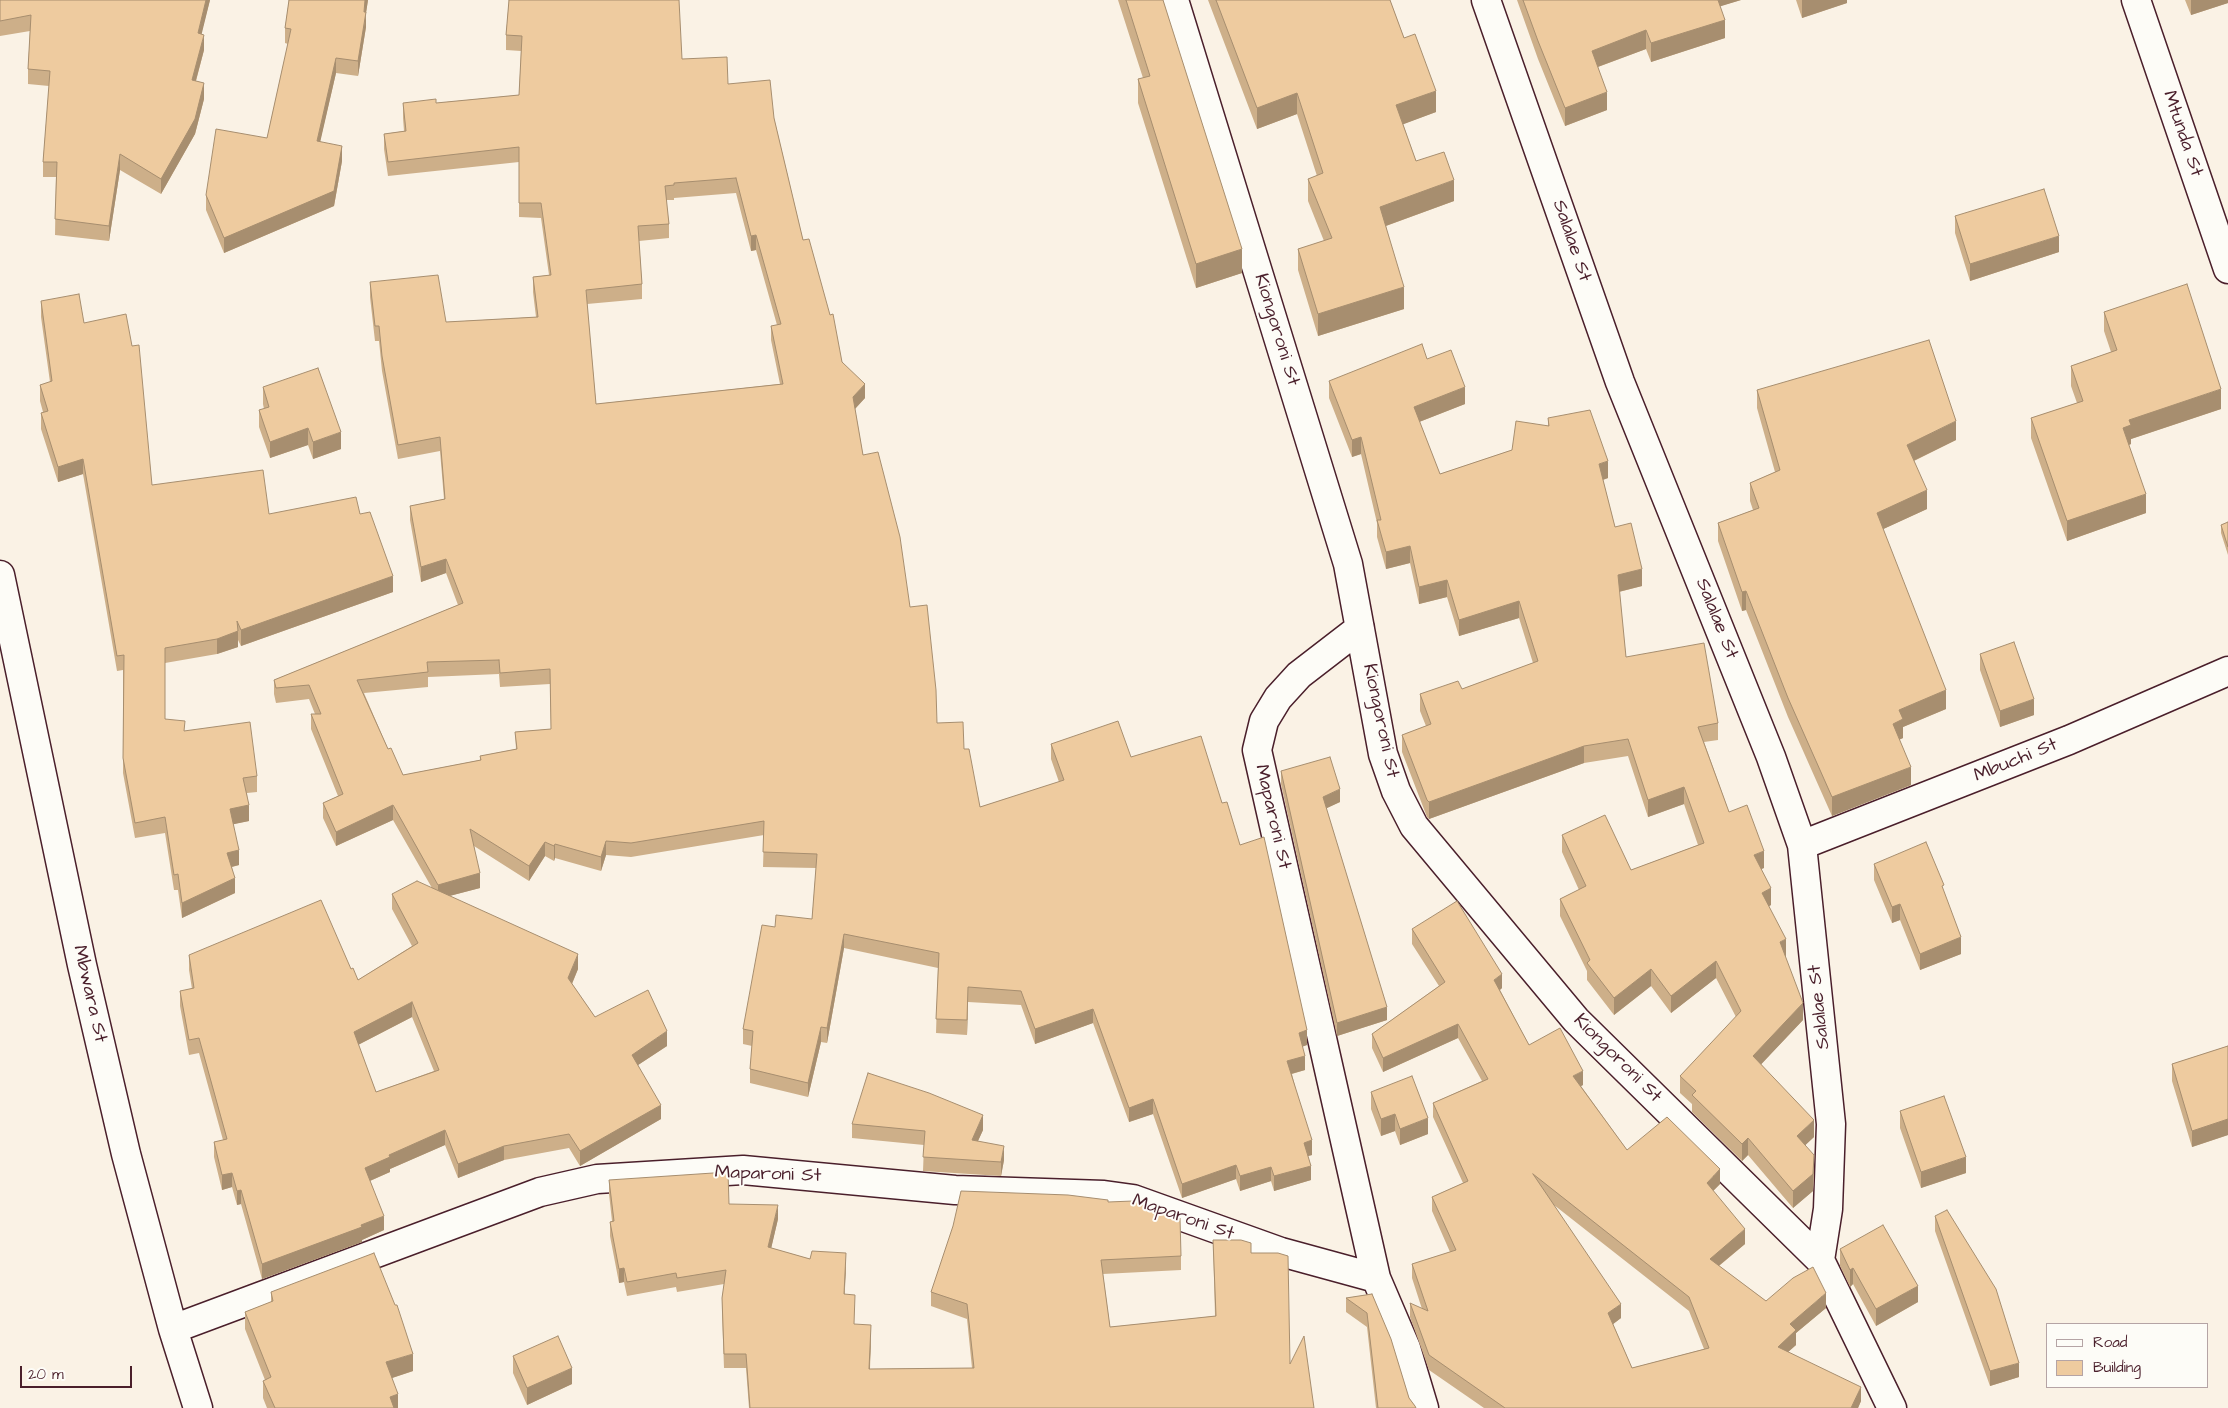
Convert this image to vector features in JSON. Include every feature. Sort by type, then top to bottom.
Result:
[{"type":"street","name":"Kiongoroni St","points":[[1174,0],[1348,564],[1383,754],[1396,792],[1414,826],[1576,1020],[1820,1260],[1892,1408]]},
{"type":"street","name":"Salalae St","points":[[1486,0],[1620,382],[1771,757],[1802,846],[1831,1124],[1828,1209],[1820,1260]]},
{"type":"street","name":"Mtunda St","points":[[2136,0],[2228,269]]},
{"type":"street","name":"Mbwara St","points":[[0,575],[91,1008],[126,1154],[172,1329],[198,1408]]},
{"type":"street","name":"Maparoni St","points":[[1360,628],[1299,676],[1278,698],[1264,721],[1257,750],[1376,1278],[1406,1348],[1424,1408]]},
{"type":"street","name":"Mbuchi St","points":[[1802,846],[2069,740],[2228,671]]},
{"type":"street","name":"Maparoni St","points":[[172,1329],[540,1192],[597,1179],[743,1170],[955,1190],[1104,1195],[1133,1199],[1281,1252],[1376,1278]]},
{"type":"building","points":[[0,0],[206,0],[198,33],[204,35],[192,80],[204,83],[195,119],[161,179],[120,154],[109,226],[55,219],[57,162],[43,162],[50,71],[28,69],[31,15],[0,21]]},
{"type":"building","points":[[289,0],[365,0],[364,12],[366,12],[358,61],[336,58],[317,141],[342,146],[334,191],[224,238],[206,195],[216,129],[267,138],[291,29],[285,28]]},
{"type":"building","points":[[509,0],[679,0],[682,59],[727,57],[728,84],[770,80],[774,118],[803,240],[809,239],[830,315],[833,314],[842,362],[865,384],[853,397],[863,455],[878,452],[900,537],[910,607],[927,605],[936,690],[937,723],[963,722],[964,749],[969,749],[980,807],[1064,780],[1051,744],[1118,721],[1131,757],[1201,736],[1222,803],[1227,802],[1240,845],[1264,837],[1307,1030],[1299,1033],[1305,1056],[1287,1061],[1312,1140],[1304,1143],[1311,1166],[1274,1176],[1271,1167],[1240,1176],[1236,1165],[1182,1184],[1153,1099],[1129,1108],[1093,1009],[1035,1029],[1021,991],[968,987],[967,1020],[936,1019],[939,953],[844,934],[827,1028],[821,1027],[808,1083],[750,1069],[753,1031],[743,1029],[762,925],[775,927],[776,915],[812,919],[817,854],[763,852],[764,821],[631,843],[606,841],[601,857],[555,844],[554,846],[545,842],[529,866],[470,829],[480,873],[438,885],[393,805],[336,832],[323,803],[343,794],[311,714],[321,714],[309,685],[276,688],[274,680],[463,603],[446,559],[421,567],[410,506],[445,499],[440,437],[398,445],[382,356],[379,326],[375,326],[370,282],[438,275],[446,322],[538,317],[533,277],[551,275],[541,203],[519,203],[519,147],[388,162],[384,134],[406,131],[403,103],[436,99],[436,103],[519,95],[522,36],[506,35]],"holes":[[[736,178],[751,236],[756,235],[781,324],[771,326],[783,384],[596,404],[586,290],[642,284],[638,226],[669,224],[665,186],[674,185],[674,183]],[[499,660],[500,673],[550,669],[551,729],[515,732],[517,749],[480,756],[481,760],[403,775],[391,748],[388,749],[357,680],[428,672],[427,662]]]},
{"type":"building","points":[[1126,0],[1163,0],[1242,249],[1196,264],[1138,79],[1150,76]]},
{"type":"building","points":[[1216,0],[1390,0],[1404,38],[1415,34],[1436,91],[1396,105],[1416,161],[1444,152],[1454,180],[1380,207],[1404,287],[1318,314],[1298,249],[1332,238],[1308,179],[1323,173],[1297,93],[1257,108]]},
{"type":"building","points":[[1523,0],[1718,0],[1725,20],[1651,43],[1646,30],[1592,51],[1607,92],[1565,108]]},
{"type":"building","points":[[2044,189],[2059,236],[1970,264],[1955,216]]},
{"type":"building","points":[[2187,284],[2221,389],[2129,420],[2131,425],[2123,428],[2146,494],[2067,521],[2031,418],[2083,401],[2071,366],[2117,350],[2104,312]]},
{"type":"building","points":[[79,294],[84,323],[126,314],[132,346],[139,345],[152,485],[263,470],[269,514],[356,497],[360,514],[370,512],[393,576],[241,630],[237,621],[238,631],[217,639],[165,648],[165,719],[185,721],[184,731],[250,722],[257,776],[243,778],[249,805],[230,809],[239,850],[227,853],[235,878],[182,903],[178,874],[174,875],[165,817],[135,823],[123,758],[124,655],[117,656],[83,459],[58,467],[41,413],[48,411],[40,385],[52,381],[41,301]]},
{"type":"building","points":[[1929,340],[1956,421],[1907,445],[1927,490],[1877,513],[1946,690],[1899,710],[1903,719],[1893,724],[1911,767],[1832,797],[1788,698],[1746,591],[1742,592],[1718,523],[1759,508],[1750,483],[1780,470],[1757,390]]},
{"type":"building","points":[[1422,344],[1427,359],[1451,350],[1465,387],[1414,407],[1440,474],[1512,450],[1516,421],[1549,426],[1548,418],[1590,410],[1608,461],[1599,464],[1615,527],[1631,523],[1642,569],[1618,575],[1626,657],[1704,643],[1718,723],[1698,727],[1729,812],[1747,805],[1764,851],[1754,855],[1771,888],[1762,893],[1786,939],[1780,942],[1803,1003],[1753,1056],[1814,1120],[1797,1136],[1814,1155],[1813,1174],[1793,1191],[1748,1138],[1742,1144],[1692,1095],[1696,1091],[1680,1076],[1741,1011],[1716,961],[1671,996],[1651,969],[1614,998],[1587,963],[1590,960],[1560,899],[1586,886],[1562,835],[1605,815],[1631,870],[1704,843],[1684,787],[1648,800],[1628,739],[1584,746],[1429,802],[1427,800],[1402,735],[1431,724],[1420,694],[1458,681],[1462,689],[1538,661],[1519,601],[1459,620],[1447,580],[1419,587],[1410,546],[1386,552],[1377,520],[1381,520],[1361,437],[1352,440],[1329,381]]},
{"type":"building","points":[[318,368],[341,432],[313,442],[308,428],[270,442],[259,410],[269,407],[263,387]]},
{"type":"building","points":[[2228,522],[2228,547],[2221,525]]},
{"type":"building","points":[[2014,642],[2034,699],[2000,711],[1980,654]]},
{"type":"building","points":[[1330,757],[1340,789],[1323,797],[1387,1007],[1337,1023],[1281,771]]},
{"type":"building","points":[[1926,842],[1944,885],[1942,886],[1961,937],[1920,954],[1900,904],[1892,907],[1874,864]]},
{"type":"building","points":[[417,881],[578,954],[568,978],[595,1017],[648,990],[667,1031],[632,1055],[661,1105],[580,1151],[569,1134],[504,1146],[458,1164],[445,1130],[365,1168],[384,1216],[361,1225],[362,1227],[262,1264],[241,1190],[237,1191],[232,1173],[222,1175],[214,1142],[227,1139],[199,1038],[189,1040],[180,991],[194,988],[189,955],[321,900],[351,969],[353,968],[358,980],[418,943],[392,894]],"holes":[[[412,1002],[439,1070],[376,1092],[354,1032]]]},
{"type":"building","points":[[1457,901],[1502,974],[1494,980],[1529,1045],[1560,1028],[1583,1071],[1573,1076],[1627,1150],[1667,1117],[1720,1169],[1707,1183],[1745,1229],[1710,1259],[1766,1301],[1793,1278],[1813,1267],[1826,1293],[1790,1324],[1796,1330],[1778,1347],[1861,1387],[1851,1408],[1505,1408],[1429,1355],[1410,1303],[1428,1311],[1412,1264],[1456,1250],[1432,1197],[1468,1181],[1433,1103],[1488,1079],[1458,1024],[1383,1058],[1372,1034],[1445,982],[1412,929]],"holes":[[[1533,1174],[1689,1297],[1709,1348],[1632,1368],[1608,1313],[1621,1304]]]},
{"type":"building","points":[[2228,1046],[2228,1119],[2192,1131],[2172,1064]]},
{"type":"building","points":[[868,1073],[929,1093],[983,1115],[972,1140],[1004,1146],[1001,1162],[923,1157],[925,1131],[852,1124]]},
{"type":"building","points":[[1412,1076],[1428,1118],[1400,1129],[1395,1114],[1381,1119],[1371,1092]]},
{"type":"building","points":[[1944,1096],[1966,1157],[1921,1172],[1900,1111]]},
{"type":"building","points":[[728,1172],[729,1204],[778,1205],[768,1247],[810,1259],[812,1251],[846,1253],[844,1294],[855,1295],[854,1324],[871,1325],[869,1369],[974,1368],[967,1304],[931,1292],[953,1226],[961,1191],[1068,1195],[1108,1200],[1108,1202],[1133,1201],[1180,1218],[1181,1256],[1101,1260],[1110,1327],[1216,1316],[1213,1240],[1241,1240],[1251,1243],[1251,1253],[1278,1253],[1288,1256],[1290,1364],[1304,1336],[1314,1408],[750,1408],[746,1354],[724,1354],[722,1298],[726,1270],[677,1278],[676,1273],[627,1282],[624,1268],[619,1269],[610,1222],[614,1221],[609,1180]]},
{"type":"building","points":[[1947,1210],[1996,1289],[2019,1363],[1990,1371],[1935,1216]]},
{"type":"building","points":[[1883,1225],[1918,1286],[1876,1309],[1853,1268],[1850,1270],[1840,1249]]},
{"type":"building","points":[[374,1253],[395,1305],[397,1305],[413,1354],[386,1362],[398,1394],[390,1397],[394,1408],[275,1408],[263,1381],[271,1377],[245,1312],[273,1301],[271,1292]]},
{"type":"building","points":[[1372,1294],[1391,1339],[1409,1398],[1416,1408],[1378,1408],[1367,1313],[1346,1298]]},
{"type":"building","points":[[558,1336],[572,1368],[527,1388],[513,1356]]}]
